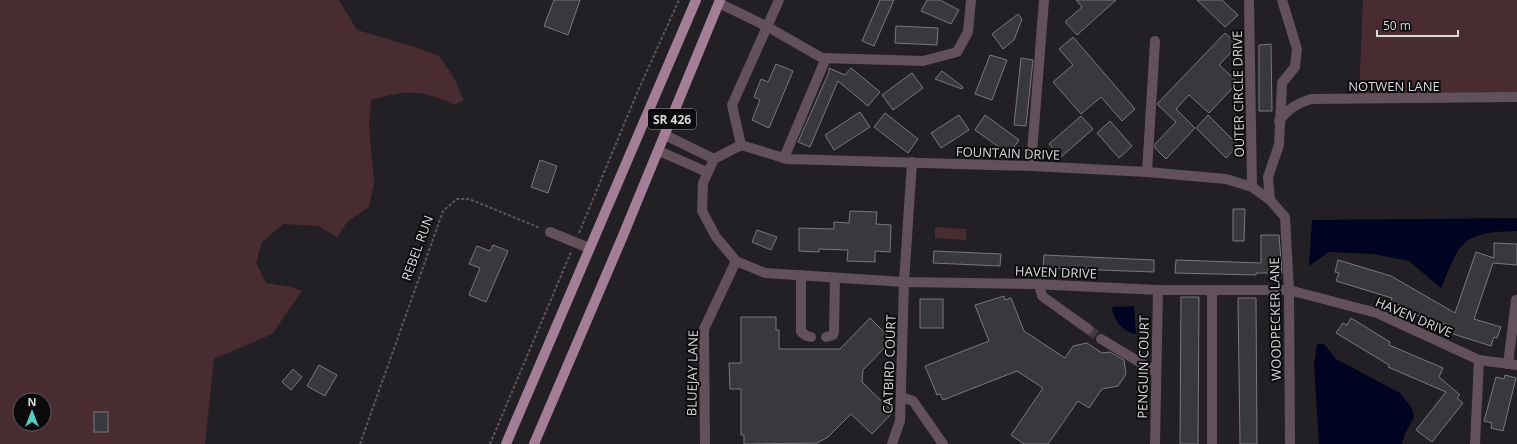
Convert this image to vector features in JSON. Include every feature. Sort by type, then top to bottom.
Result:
[{"type":"main road","name":"SR 426","points":[[506,444],[696,0]]},
{"type":"main road","name":"SR 426","points":[[534,444],[659,151],[720,2]]},
{"type":"street","points":[[665,135],[714,158],[741,145],[732,105],[779,0]]},
{"type":"street","points":[[720,2],[822,58],[923,61],[957,52],[968,32],[971,0]]},
{"type":"street","points":[[1031,166],[1044,0]]},
{"type":"street","name":"OUTER CIRCLE DRIVE","points":[[1249,0],[1252,188]]},
{"type":"street","points":[[1270,200],[1268,177],[1279,145],[1282,83],[1295,67],[1297,49],[1282,0]]},
{"type":"street","points":[[1147,172],[1155,40]]},
{"type":"street","points":[[784,158],[826,58]]},
{"type":"street","name":"NOTWEN LANE","points":[[1279,121],[1288,110],[1296,104],[1311,99],[1517,97]]},
{"type":"street","name":"FOUNTAIN DRIVE","points":[[741,145],[784,158],[1031,166],[1226,178],[1252,188],[1270,200]]},
{"type":"street","points":[[659,151],[707,172]]},
{"type":"street","name":"HAVEN DRIVE","points":[[714,158],[703,183],[702,211],[716,237],[736,261],[765,273],[904,282],[1039,284],[1158,290],[1289,290],[1377,313],[1479,360],[1513,364]]},
{"type":"street","name":"CATBIRD COURT","points":[[892,444],[900,421],[904,282],[912,162]]},
{"type":"street","name":"WOODPECKER LANE","points":[[1270,200],[1285,217],[1289,290],[1290,444]]},
{"type":"street","points":[[550,232],[589,248]]},
{"type":"street","name":"BLUEJAY LANE","points":[[705,444],[704,329],[736,261]]},
{"type":"street","points":[[801,275],[801,332],[812,337]]},
{"type":"street","points":[[826,337],[833,335],[834,332],[835,278]]},
{"type":"street","points":[[1039,284],[1042,296],[1088,329]]},
{"type":"street","name":"PENGUIN COURT","points":[[1155,444],[1158,290]]},
{"type":"street","points":[[1212,290],[1212,444]]},
{"type":"street","points":[[1513,364],[1516,300]]},
{"type":"street","points":[[1101,339],[1156,372]]},
{"type":"street","points":[[1475,444],[1479,360]]},
{"type":"street","points":[[901,397],[913,401],[943,444]]},
{"type":"path","points":[[490,444],[637,93],[679,0]]},
{"type":"path","name":"REBEL RUN","points":[[360,444],[443,211],[457,199],[469,198],[550,232]]},
{"type":"shaded area","points":[[0,0],[339,0],[357,30],[415,47],[439,56],[454,78],[464,100],[454,105],[433,96],[413,93],[394,94],[371,100],[369,125],[374,183],[369,207],[347,222],[337,237],[318,226],[283,224],[262,242],[256,263],[266,283],[292,287],[302,291],[272,334],[214,359],[205,444],[0,444]]},
{"type":"shaded area","points":[[1363,0],[1517,0],[1517,93],[1359,97]]},
{"type":"shaded area","points":[[935,227],[966,229],[966,240],[935,238]]},
{"type":"water","points":[[1517,218],[1517,231],[1484,234],[1472,238],[1462,245],[1455,256],[1441,288],[1409,261],[1373,254],[1329,252],[1309,266],[1312,220]]},
{"type":"water","points":[[1134,306],[1136,334],[1127,331],[1120,325],[1114,316],[1112,307]]},
{"type":"water","points":[[1317,344],[1324,344],[1336,359],[1400,393],[1412,408],[1414,417],[1405,434],[1402,444],[1319,444],[1314,364]]},
{"type":"building","points":[[554,0],[580,0],[568,35],[544,26]]},
{"type":"building","points":[[880,0],[894,0],[874,46],[862,41]]},
{"type":"building","points":[[927,0],[940,0],[959,10],[951,24],[921,11]]},
{"type":"building","points":[[1076,0],[1116,0],[1077,35],[1065,22],[1082,7]]},
{"type":"building","points":[[1197,0],[1222,0],[1238,15],[1225,27]]},
{"type":"building","points":[[1018,14],[1022,19],[1014,40],[1003,49],[992,34]]},
{"type":"building","points":[[896,26],[938,28],[937,45],[895,43]]},
{"type":"building","points":[[1225,33],[1238,45],[1219,65],[1238,82],[1209,113],[1189,95],[1176,109],[1195,128],[1166,159],[1155,148],[1155,144],[1176,122],[1158,105],[1158,103]]},
{"type":"building","points":[[1073,37],[1135,109],[1122,121],[1101,97],[1081,114],[1053,82],[1073,65],[1059,49]]},
{"type":"building","points":[[1271,44],[1272,111],[1259,111],[1259,45]]},
{"type":"building","points":[[990,55],[1007,60],[992,100],[975,94]]},
{"type":"building","points":[[1021,58],[1033,60],[1026,126],[1014,125]]},
{"type":"building","points":[[776,64],[793,71],[769,128],[752,120],[760,100],[754,97],[761,79],[768,82]]},
{"type":"building","points":[[829,68],[845,75],[851,68],[880,92],[868,106],[838,81],[810,147],[798,142],[829,72]]},
{"type":"building","points":[[942,71],[963,87],[962,89],[935,79]]},
{"type":"building","points":[[912,73],[923,88],[893,110],[882,95]]},
{"type":"building","points":[[860,112],[870,127],[834,150],[825,135]]},
{"type":"building","points":[[885,113],[918,139],[908,153],[874,127]]},
{"type":"building","points":[[959,115],[969,130],[941,148],[931,133]]},
{"type":"building","points":[[985,115],[1019,140],[1009,154],[975,130]]},
{"type":"building","points":[[1208,115],[1238,145],[1226,158],[1196,128]]},
{"type":"building","points":[[1081,116],[1093,129],[1061,157],[1049,144]]},
{"type":"building","points":[[1110,121],[1132,146],[1119,158],[1097,133]]},
{"type":"building","points":[[540,160],[557,166],[548,193],[531,187]]},
{"type":"building","points":[[1233,209],[1245,209],[1244,241],[1233,241]]},
{"type":"building","points":[[850,211],[877,212],[876,224],[891,225],[890,252],[875,251],[875,262],[847,261],[848,250],[819,249],[819,252],[799,251],[799,228],[834,229],[834,222],[849,223]]},
{"type":"building","points":[[757,230],[777,237],[771,250],[752,242]]},
{"type":"building","points":[[1261,235],[1279,235],[1282,273],[1256,273],[1256,275],[1175,273],[1176,260],[1261,263]]},
{"type":"building","points":[[1494,243],[1517,244],[1517,265],[1493,263],[1474,319],[1501,327],[1497,338],[1494,337],[1491,346],[1447,332],[1449,325],[1433,320],[1431,323],[1391,301],[1392,298],[1336,281],[1339,273],[1335,272],[1338,260],[1391,276],[1455,313],[1476,252],[1494,258]]},
{"type":"building","points":[[493,245],[508,251],[486,302],[469,295],[480,268],[469,264],[477,246],[490,251]]},
{"type":"building","points":[[934,251],[1001,254],[1000,266],[933,263]]},
{"type":"building","points":[[1044,255],[1154,260],[1154,272],[1043,268]]},
{"type":"building","points":[[1004,296],[1005,300],[1011,298],[1024,331],[1065,358],[1073,346],[1087,343],[1102,353],[1110,352],[1124,360],[1126,374],[1118,386],[1102,389],[1089,408],[1078,401],[1048,444],[1024,444],[1011,435],[1043,388],[1017,371],[943,400],[940,394],[937,395],[925,366],[989,341],[975,305]]},
{"type":"building","points":[[1181,297],[1199,297],[1198,444],[1180,444]]},
{"type":"building","points":[[1238,298],[1256,298],[1257,444],[1240,444]]},
{"type":"building","points":[[920,299],[943,299],[943,328],[920,328]]},
{"type":"building","points":[[741,317],[776,317],[776,330],[779,330],[779,349],[840,349],[870,318],[892,340],[863,370],[862,382],[893,412],[872,434],[851,414],[828,437],[817,443],[744,444],[744,435],[741,435],[741,389],[730,389],[729,363],[741,363]]},
{"type":"building","points":[[1351,318],[1390,342],[1389,345],[1443,368],[1439,377],[1460,395],[1457,398],[1463,403],[1432,442],[1416,430],[1446,392],[1388,367],[1389,365],[1336,333],[1343,323],[1347,325]]},
{"type":"building","points":[[319,365],[337,375],[325,396],[307,386]]},
{"type":"building","points":[[293,369],[302,377],[291,390],[282,382]]},
{"type":"building","points":[[1505,375],[1516,378],[1503,431],[1491,428],[1492,423],[1484,421],[1496,377],[1504,379]]},
{"type":"building","points":[[94,412],[108,412],[108,432],[94,432]]},
{"type":"tunnel","points":[[1088,329],[1101,339]]}]
